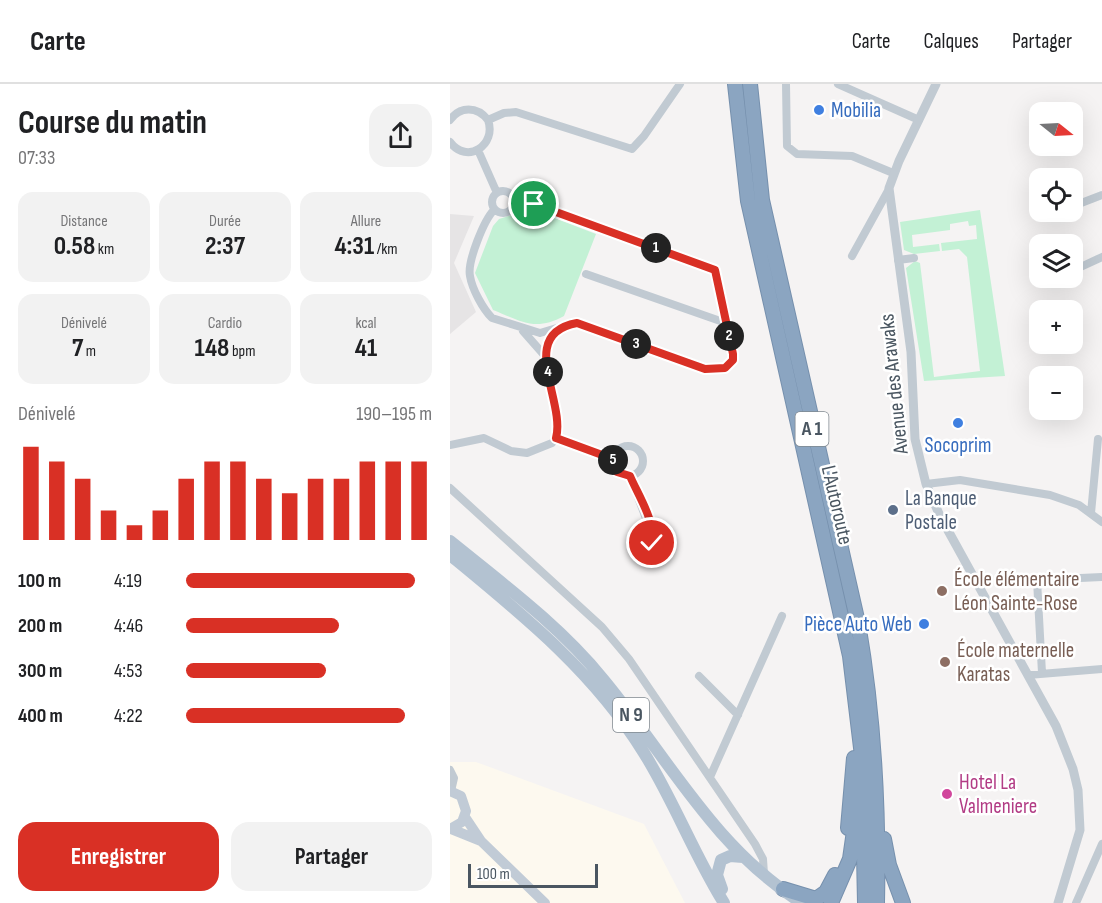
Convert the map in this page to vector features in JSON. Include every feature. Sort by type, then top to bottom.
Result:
[{"type":"highway","name":"L'Autoroute","points":[[735,84],[748,201],[850,656],[862,756],[865,903]]},
{"type":"highway","name":"L'Autoroute","points":[[750,84],[762,200],[858,623],[876,773],[878,903]]},
{"type":"highway","points":[[831,903],[844,876],[855,838],[850,656]]},
{"type":"highway","points":[[783,889],[800,900],[819,898],[832,884],[844,851],[849,827],[854,758]]},
{"type":"highway","points":[[876,773],[889,865],[903,903]]},
{"type":"main road","name":"N 9","points":[[450,541],[574,647],[626,708],[708,821],[743,857],[783,889]]},
{"type":"main road","name":"N 9","points":[[450,555],[550,639],[594,684],[615,710],[663,785],[725,903]]},
{"type":"main road","points":[[450,791],[464,801],[465,817],[481,841],[545,903]]},
{"type":"main road","points":[[465,817],[451,829],[481,841]]},
{"type":"main road","points":[[725,903],[717,875],[719,866],[726,857],[743,857]]},
{"type":"street","points":[[488,120],[504,113],[516,112],[632,149],[644,136],[680,84]]},
{"type":"street","points":[[786,84],[787,146],[791,151],[797,154],[852,156],[893,173]]},
{"type":"street","points":[[838,84],[919,120]]},
{"type":"street","name":"Avenue des Arawaks","points":[[936,84],[893,173],[889,188],[911,352],[915,439],[926,484],[940,516],[1065,746],[1078,790],[1080,830],[1060,899]]},
{"type":"street","points":[[450,120],[456,113],[468,109],[481,112],[488,120],[490,134],[484,146],[478,150],[464,152],[450,142]]},
{"type":"street","points":[[478,150],[497,192]]},
{"type":"street","points":[[852,256],[889,188]]},
{"type":"street","points":[[497,192],[509,193],[514,204]]},
{"type":"street","points":[[497,192],[491,201],[494,210],[501,214],[508,213],[514,204]]},
{"type":"street","points":[[1083,202],[1102,195]]},
{"type":"street","points":[[494,210],[485,224],[469,267],[470,277],[488,314],[497,321],[540,333],[570,324],[582,324],[713,370],[725,368],[733,360],[715,270],[534,204],[514,204]]},
{"type":"street","points":[[1083,266],[1102,257]]},
{"type":"street","points":[[898,260],[915,258]]},
{"type":"street","points":[[586,274],[726,323]]},
{"type":"street","points":[[521,329],[545,356]]},
{"type":"street","points":[[450,445],[484,438],[511,451],[528,453],[552,443],[556,438],[558,417],[545,356],[549,340],[558,329]]},
{"type":"street","points":[[556,438],[613,459]]},
{"type":"street","points":[[1091,513],[1098,438]]},
{"type":"street","points":[[613,459],[622,448],[636,449],[642,457],[641,467],[630,476]]},
{"type":"street","points":[[613,459],[617,472],[630,476]]},
{"type":"street","points":[[630,476],[653,537],[647,551],[636,552]]},
{"type":"street","points":[[926,484],[948,479],[1066,499],[1102,522]]},
{"type":"street","points":[[450,488],[602,627],[628,659],[710,777],[761,856],[764,875]]},
{"type":"street","points":[[1042,673],[1037,580],[1102,577]]},
{"type":"street","points":[[710,777],[782,616]]},
{"type":"street","points":[[1028,675],[1102,669]]},
{"type":"street","points":[[699,676],[738,716]]},
{"type":"street","points":[[450,770],[454,778],[450,791]]},
{"type":"street","points":[[1060,899],[1076,902],[1102,844]]},
{"type":"shaded area","points":[[450,214],[474,216],[454,263],[476,312],[450,334]]},
{"type":"shaded area","points":[[450,762],[476,762],[644,824],[685,903],[450,903]]},
{"type":"green space","points":[[531,209],[596,234],[564,316],[554,321],[536,324],[520,321],[493,310],[475,273],[493,226],[499,219]]},
{"type":"green space","points":[[980,210],[1005,376],[924,381],[906,268],[915,261],[920,263],[934,377],[980,371],[967,257],[959,249],[942,251],[941,243],[977,239],[976,225],[969,226],[968,221],[950,224],[950,230],[912,235],[913,247],[939,244],[940,251],[914,254],[904,250],[900,222]]},
{"type":"place","name":"Mobilia","points":[[819,110]]},
{"type":"place","name":"Socoprim","points":[[958,423]]},
{"type":"place","name":"La Banque Postale","points":[[893,510]]},
{"type":"place","name":"École élémentaire Léon Sainte-Rose","points":[[942,591]]},
{"type":"place","name":"Pièce Auto Web","points":[[924,624]]},
{"type":"place","name":"École maternelle Karatas","points":[[945,662]]},
{"type":"place","name":"Hotel La Valmeniere","points":[[947,794]]},
{"type":"route","points":[[534,204],[715,270],[733,354],[733,360],[725,368],[705,369],[577,323],[558,329],[549,340],[545,356],[558,417],[559,428],[556,438],[563,443],[613,459],[617,472],[630,476],[646,512],[653,537],[652,543]]}]
